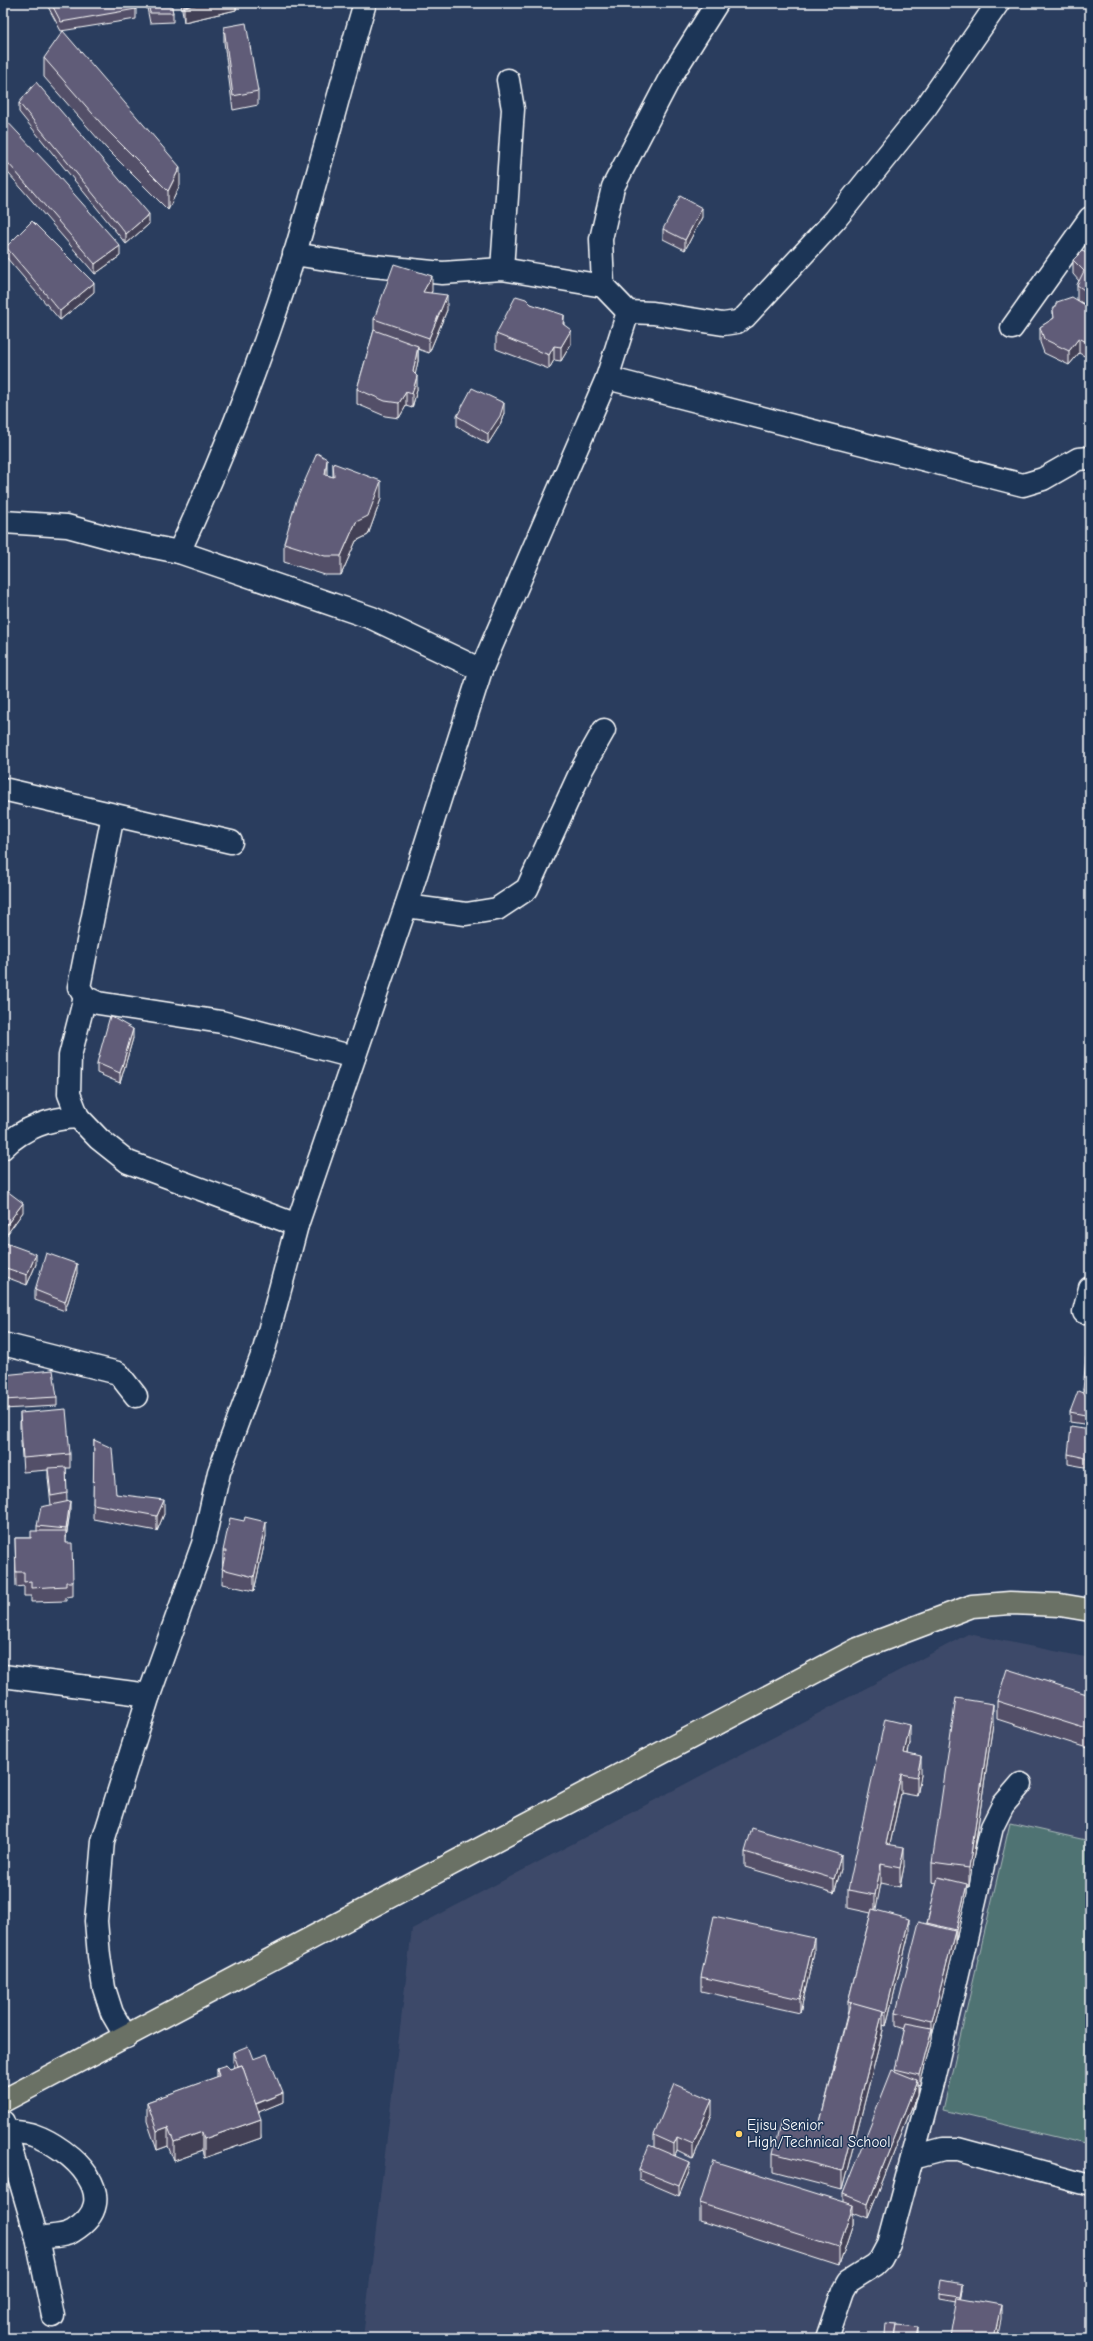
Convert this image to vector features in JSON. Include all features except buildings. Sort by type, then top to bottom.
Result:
[{"type":"main road","points":[[3,2101],[545,1813],[858,1649],[972,1606],[1010,1603],[1060,1604],[1090,1610]]},
{"type":"street","points":[[179,552],[206,494],[261,355],[294,254],[342,78],[365,3]]},
{"type":"street","points":[[602,286],[601,239],[613,187],[670,78],[717,3]]},
{"type":"street","points":[[294,254],[364,265],[442,273],[502,269],[602,286],[628,312],[653,313],[724,324],[737,322],[745,317],[835,220],[874,173],[926,108],[998,3]]},
{"type":"street","points":[[502,269],[513,109],[508,80]]},
{"type":"street","points":[[1012,328],[1090,218]]},
{"type":"street","points":[[126,2037],[112,2013],[104,1988],[96,1922],[103,1841],[150,1695],[203,1544],[219,1472],[264,1350],[297,1225],[406,906],[481,670],[607,378],[628,312]]},
{"type":"street","points":[[607,378],[1023,485],[1043,479],[1078,459],[1090,458]]},
{"type":"street","points":[[3,522],[67,526],[118,540],[179,552],[372,618],[481,670]]},
{"type":"street","points":[[406,906],[466,914],[497,909],[527,889],[582,769],[604,730]]},
{"type":"street","points":[[3,789],[231,842]]},
{"type":"street","points":[[113,815],[79,987],[85,997],[98,1004],[221,1022],[354,1057]]},
{"type":"street","points":[[85,997],[70,1056],[69,1094],[78,1117],[99,1139],[128,1162],[297,1225]]},
{"type":"street","points":[[3,1148],[14,1136],[38,1125],[66,1117],[78,1117]]},
{"type":"street","points":[[1084,1312],[1090,1288]]},
{"type":"street","points":[[3,1344],[118,1373],[136,1396]]},
{"type":"street","points":[[3,1676],[150,1695]]},
{"type":"street","points":[[827,2338],[843,2291],[848,2282],[875,2265],[881,2259],[889,2244],[913,2157],[992,1827],[1003,1804],[1021,1784]]},
{"type":"street","points":[[4,2126],[37,2238],[54,2316]]},
{"type":"street","points":[[4,2126],[32,2134],[72,2156],[96,2190],[96,2205],[90,2217],[72,2232],[37,2238]]},
{"type":"street","points":[[913,2157],[944,2148],[958,2150],[1090,2185]]},
{"type":"shaded area","name":"Ejisu Senior High/Technical School","points":[[968,1634],[1090,1658],[1090,2338],[363,2338],[412,1929]]},
{"type":"green space","points":[[1010,1823],[1090,1841],[1090,2145],[943,2110]]},
{"type":"place","name":"Ejisu Senior High/Technical School","points":[[739,2134]]}]
